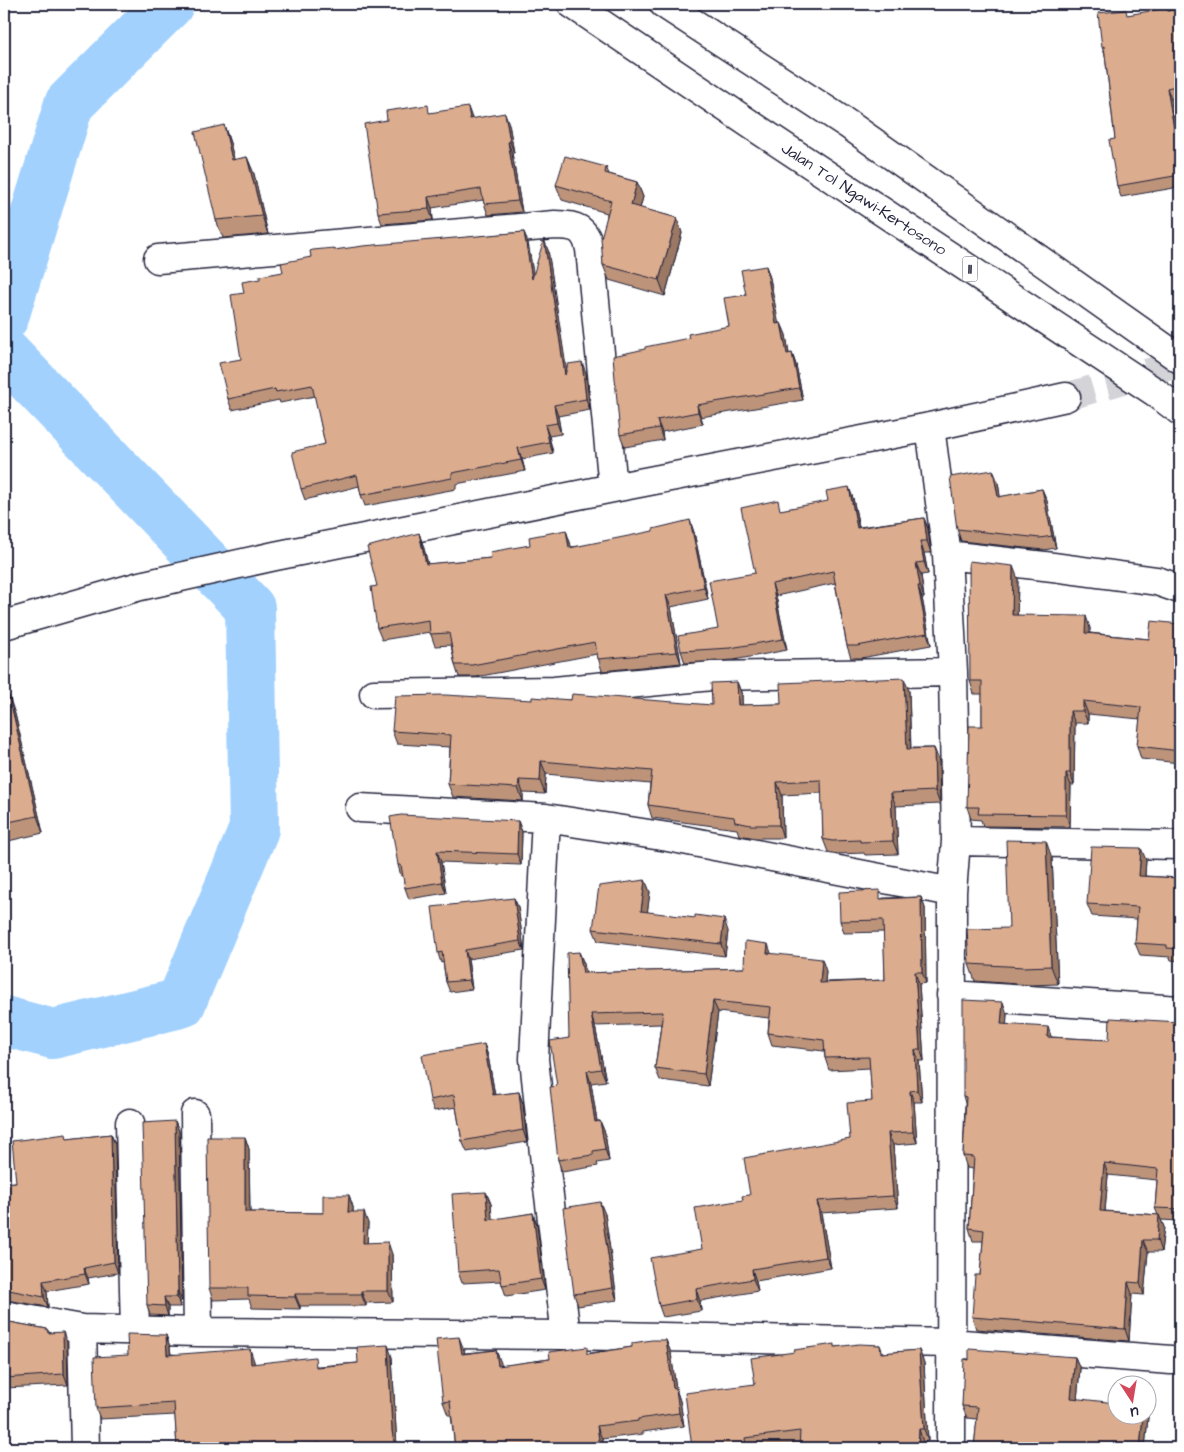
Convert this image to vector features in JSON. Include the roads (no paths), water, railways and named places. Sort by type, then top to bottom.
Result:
[{"type":"main road","name":"Jalan Tol Ngawi–Kertosono","points":[[572,4],[1155,392],[1180,411]]},
{"type":"main road","points":[[664,4],[849,125],[1180,359]]},
{"type":"main road","points":[[158,259],[555,225],[567,225],[582,230],[590,249],[613,488]]},
{"type":"main road","points":[[4,625],[140,586],[274,556],[930,427],[1066,397]]},
{"type":"main road","points":[[930,427],[947,555],[956,841],[952,892],[951,995],[951,1448]]},
{"type":"main road","points":[[947,555],[1053,566],[1157,582],[1180,589]]},
{"type":"main road","points":[[374,694],[554,691],[712,676],[952,672]]},
{"type":"main road","points":[[360,808],[546,818],[668,837],[952,892]]},
{"type":"main road","points":[[546,818],[534,1059],[544,1163],[566,1335]]},
{"type":"main road","points":[[956,841],[1180,845]]},
{"type":"main road","points":[[951,995],[1180,1010]]},
{"type":"main road","points":[[195,1114],[198,1332]]},
{"type":"main road","points":[[130,1123],[134,1331]]},
{"type":"main road","points":[[4,1315],[82,1329],[198,1332],[566,1335],[950,1344],[1171,1360]]},
{"type":"main road","points":[[82,1329],[85,1448]]},
{"type":"waterway","points":[[4,317],[69,104],[169,4]]},
{"type":"waterway","points":[[4,352],[250,608],[254,829],[181,1003],[53,1034],[4,1021]]},
{"type":"tunnel","points":[[1066,397],[1180,363]]}]
